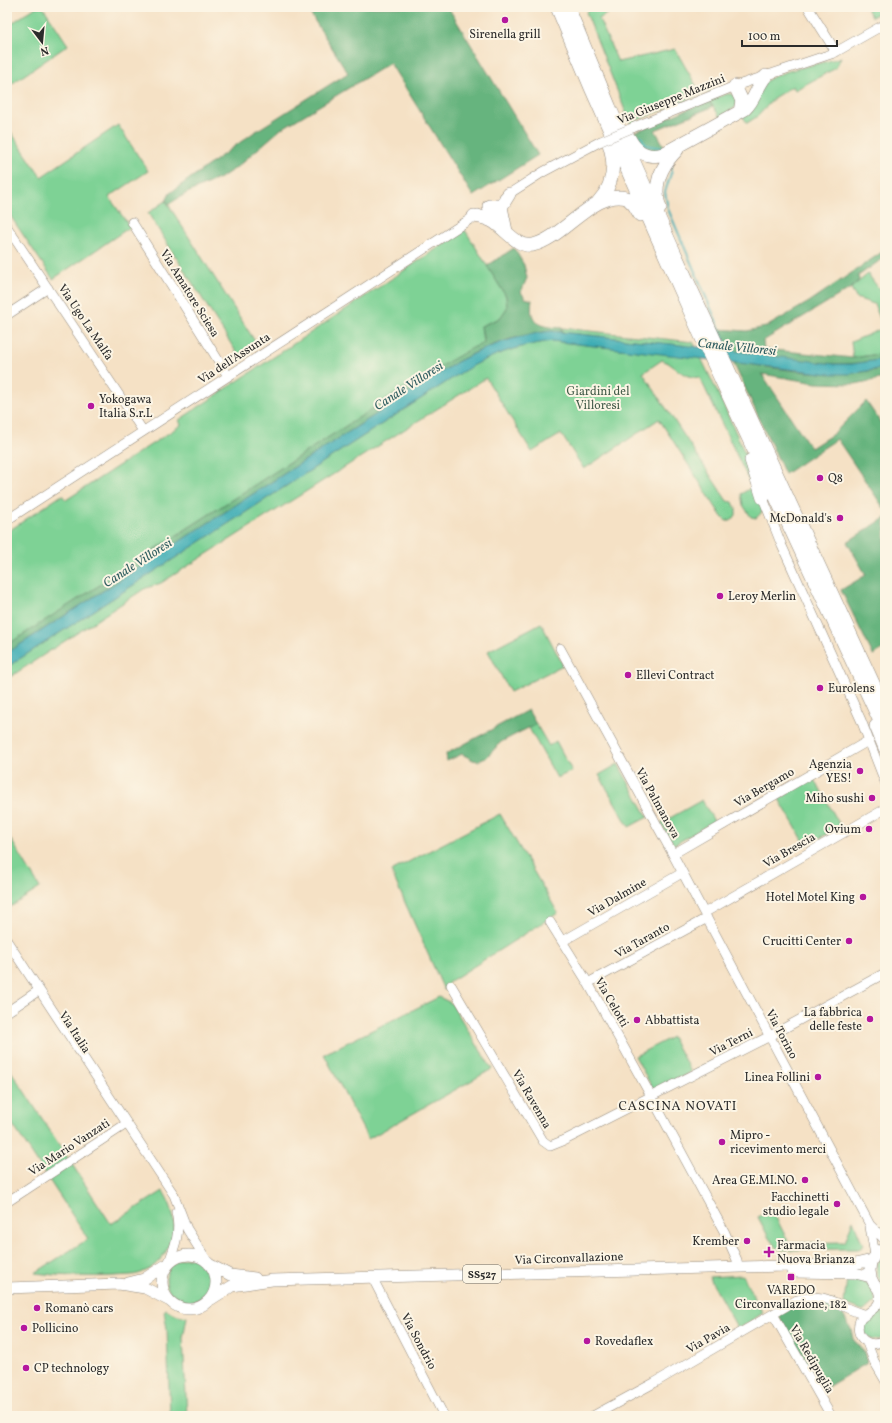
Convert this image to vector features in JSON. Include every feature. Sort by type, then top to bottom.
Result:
[{"type":"highway","points":[[557,7],[590,88],[710,343],[852,662],[885,731]]},
{"type":"highway","points":[[568,7],[666,248]]},
{"type":"highway","points":[[610,108],[617,110],[632,143],[644,154],[658,156],[683,145],[740,112],[752,102],[759,84],[766,76]]},
{"type":"highway","points":[[739,84],[750,91],[752,102]]},
{"type":"highway","points":[[739,84],[742,101],[740,112]]},
{"type":"highway","points":[[590,88],[598,117],[610,145],[613,165],[612,178],[606,192],[593,206]]},
{"type":"highway","points":[[666,248],[672,236],[658,199],[658,182],[665,164],[683,145]]},
{"type":"highway","points":[[474,216],[494,213],[509,194]]},
{"type":"highway","points":[[494,213],[506,231],[520,243],[531,245],[548,238],[593,206],[608,198],[626,198],[634,206],[649,234],[666,248]]},
{"type":"highway","points":[[721,368],[745,407],[818,561],[868,675],[885,709]]},
{"type":"highway","points":[[721,368],[763,498]]},
{"type":"highway","points":[[852,662],[885,748]]},
{"type":"highway","points":[[868,675],[877,679],[885,694]]},
{"type":"main road","points":[[881,1290],[870,1277],[869,1269],[873,1257],[885,1248]]},
{"type":"main road","points":[[7,1288],[119,1284],[144,1279],[178,1257],[189,1255],[201,1258],[230,1275],[272,1280]]},
{"type":"main road","name":"Via Circonvallazione","points":[[272,1280],[855,1264],[873,1257]]},
{"type":"main road","points":[[168,1264],[162,1274],[161,1284],[163,1293],[168,1301]]},
{"type":"main road","points":[[209,1264],[214,1271],[216,1281],[214,1292],[210,1300]]},
{"type":"main road","name":"Via Circonvallazione","points":[[741,1267],[788,1272],[855,1273],[870,1277]]},
{"type":"main road","points":[[119,1284],[145,1288],[177,1307],[190,1310],[200,1307],[232,1286],[272,1280]]},
{"type":"street","points":[[808,7],[836,52]]},
{"type":"street","name":"Via Giuseppe Mazzini","points":[[509,194],[549,168],[601,141],[739,84],[836,52],[885,24]]},
{"type":"street","name":"Via dell'Assunta","points":[[7,520],[474,216]]},
{"type":"street","name":"Via Amatore Sciesa","points":[[132,222],[228,376]]},
{"type":"street","name":"Via Ugo La Malfa","points":[[7,227],[143,431]]},
{"type":"street","points":[[7,315],[48,288]]},
{"type":"street","points":[[763,498],[786,554],[861,720],[885,782]]},
{"type":"street","name":"Via Palmanova","points":[[560,648],[673,854]]},
{"type":"street","name":"Via Bergamo","points":[[673,854],[868,741]]},
{"type":"street","name":"Via Brescia","points":[[706,915],[885,809]]},
{"type":"street","name":"Via Torino","points":[[673,854],[682,874],[706,915],[870,1225],[885,1240]]},
{"type":"street","name":"Via Dalmine","points":[[563,941],[682,874]]},
{"type":"street","name":"Via Taranto","points":[[588,983],[706,915]]},
{"type":"street","name":"Via Celotti","points":[[550,922],[588,983],[651,1096],[725,1233],[741,1267]]},
{"type":"street","name":"Via Italia","points":[[7,941],[174,1195],[190,1234],[209,1264]]},
{"type":"street","name":"Via Italia","points":[[7,951],[170,1198],[179,1225],[177,1237],[168,1264]]},
{"type":"street","points":[[25,969],[35,993],[42,998],[52,1011]]},
{"type":"street","name":"Via Terni","points":[[651,1096],[770,1036],[885,973]]},
{"type":"street","name":"Via Ravenna","points":[[451,985],[543,1141],[550,1146],[651,1096]]},
{"type":"street","points":[[7,1012],[35,993]]},
{"type":"street","name":"Via Italia","points":[[112,1102],[123,1122],[123,1126],[130,1131],[144,1149]]},
{"type":"street","name":"Via Mario Vanzati","points":[[7,1202],[123,1126]]},
{"type":"street","name":"Via Torino","points":[[870,1225],[873,1257]]},
{"type":"street","name":"Via Sondrio","points":[[372,1277],[444,1416]]},
{"type":"street","points":[[858,1329],[860,1320],[874,1310],[879,1304],[881,1290]]},
{"type":"street","name":"Via Pavia","points":[[593,1416],[654,1383],[797,1300],[806,1297],[818,1296],[853,1312],[867,1314]]},
{"type":"street","name":"Via Pavia","points":[[838,1304],[854,1321],[862,1339],[867,1343],[874,1362],[885,1380]]},
{"type":"street","name":"Via Redipuglia","points":[[773,1314],[831,1416]]},
{"type":"street","points":[[867,1343],[875,1344],[885,1340]]},
{"type":"green space","points":[[36,7],[43,7],[68,45],[7,87],[7,22],[9,25]]},
{"type":"green space","points":[[306,7],[448,7],[538,155],[473,196],[390,63],[281,129],[237,167],[222,177],[187,193],[169,204],[166,201],[170,193],[253,133],[348,73]]},
{"type":"green space","points":[[595,7],[617,7],[599,19],[618,62],[675,49],[698,89],[712,84],[714,89],[630,123],[586,12]]},
{"type":"green space","points":[[866,7],[885,7],[885,9],[872,17]]},
{"type":"green space","points":[[841,57],[836,68],[795,90],[793,86],[775,97],[758,116],[747,123],[742,115],[763,84],[770,79],[789,71]]},
{"type":"green space","points":[[727,94],[732,94],[737,100],[736,107],[720,117],[709,100]]},
{"type":"green space","points":[[709,100],[712,107],[655,130],[666,149],[650,153],[630,134]]},
{"type":"green space","points":[[118,125],[148,171],[109,197],[130,227],[53,279],[7,211],[7,126],[41,177]]},
{"type":"green space","points":[[166,201],[258,346],[240,358],[148,213]]},
{"type":"green space","points":[[465,230],[506,296],[507,308],[500,318],[481,326],[483,343],[417,380],[7,645],[7,532],[62,495],[66,500],[181,425],[179,420]]},
{"type":"green space","points":[[514,248],[524,265],[527,278],[521,292],[525,298],[532,300],[531,308],[534,319],[538,323],[548,327],[562,328],[562,332],[535,333],[521,336],[481,350],[457,362],[7,653],[7,645],[417,380],[472,348],[484,343],[481,326],[500,318],[507,308],[506,296],[487,266]]},
{"type":"green space","points":[[885,250],[885,257],[858,276],[859,280],[851,288],[763,341],[764,349],[853,358],[885,353],[885,359],[846,364],[826,364],[786,360],[727,350],[717,329],[747,331],[766,327],[809,302]]},
{"type":"green space","points":[[868,274],[885,297],[885,353],[853,358],[851,342],[884,328],[874,304],[856,298],[851,288]]},
{"type":"green space","points":[[562,328],[693,342],[696,347],[562,332]]},
{"type":"green space","name":"Giardini del Villoresi","points":[[552,341],[701,358],[748,461],[761,500],[762,511],[760,514],[756,518],[751,517],[743,505],[741,494],[752,487],[700,378],[686,375],[662,360],[643,373],[727,501],[733,502],[736,509],[736,515],[733,519],[726,521],[659,419],[584,469],[561,434],[532,452],[486,378],[161,583],[144,589],[7,679],[7,667],[462,372],[484,360],[516,348]]},
{"type":"green space","points":[[733,362],[790,370],[828,373],[847,373],[885,368],[885,378],[855,384],[816,383],[762,374],[811,448],[833,434],[866,401],[885,429],[885,510],[837,439],[785,474]]},
{"type":"green space","points":[[885,518],[885,648],[873,655],[841,590],[866,575],[847,542]]},
{"type":"green space","points":[[541,623],[563,665],[510,692],[488,651]]},
{"type":"green space","points":[[528,710],[536,724],[501,742],[486,758],[478,761],[462,754],[447,761],[446,754]]},
{"type":"green space","points":[[536,724],[549,746],[556,741],[572,771],[557,778],[529,728]]},
{"type":"green space","points":[[618,764],[648,817],[629,827],[599,775]]},
{"type":"green space","points":[[814,778],[841,827],[806,845],[779,799]]},
{"type":"green space","points":[[702,800],[714,821],[674,845],[661,823]]},
{"type":"green space","points":[[500,814],[558,913],[449,982],[444,990],[391,871]]},
{"type":"green space","points":[[7,833],[40,888],[7,909]]},
{"type":"green space","points":[[439,997],[451,1003],[492,1069],[368,1139],[324,1054]]},
{"type":"green space","points":[[672,1037],[691,1072],[654,1091],[635,1056]]},
{"type":"green space","points":[[7,1065],[111,1224],[163,1191],[172,1210],[174,1230],[170,1243],[165,1252],[159,1261],[151,1268],[138,1274],[114,1276],[75,1276],[35,1273],[88,1239],[7,1116]]},
{"type":"green space","points":[[772,1210],[789,1243],[845,1242],[853,1220],[863,1245],[860,1249],[778,1250],[769,1238],[758,1217]]},
{"type":"green space","points":[[885,1255],[885,1284],[881,1281],[876,1270],[878,1262]]},
{"type":"green space","points":[[192,1258],[204,1264],[209,1272],[209,1288],[204,1296],[196,1301],[184,1302],[172,1296],[167,1288],[166,1276],[172,1264],[180,1259]]},
{"type":"green space","points":[[742,1275],[763,1313],[738,1329],[709,1277]]},
{"type":"green space","points":[[847,1279],[860,1280],[868,1284],[871,1287],[875,1297],[876,1304],[873,1303],[864,1311],[844,1303]]},
{"type":"green space","points":[[816,1301],[842,1313],[851,1329],[853,1339],[864,1352],[867,1363],[824,1389],[779,1317],[780,1314],[799,1304]]},
{"type":"green space","points":[[166,1309],[174,1314],[187,1317],[183,1338],[187,1416],[170,1416],[167,1329],[164,1311]]},
{"type":"green space","points":[[879,1310],[882,1311],[885,1333],[883,1337],[875,1340],[867,1336],[864,1328],[867,1321]]},
{"type":"water","points":[[551,331],[727,350],[834,364],[852,364],[885,359],[885,368],[849,374],[830,374],[552,341],[516,348],[484,360],[462,372],[7,667],[7,653],[457,362],[502,342]]},
{"type":"waterway","points":[[640,135],[646,145],[663,148]]},
{"type":"waterway","name":"Canale Villoresi","points":[[671,164],[672,170],[665,192],[668,209],[727,346],[733,347],[735,353]]},
{"type":"place","name":"Sirenella grill","points":[[505,20]]},
{"type":"place","name":"Yokogawa Italia S.r.L","points":[[91,406]]},
{"type":"place","name":"Q8","points":[[820,478]]},
{"type":"place","name":"McDonald's","points":[[840,518]]},
{"type":"place","name":"Leroy Merlin","points":[[720,596]]},
{"type":"place","name":"Ellevi Contract","points":[[628,675]]},
{"type":"place","name":"Eurolens","points":[[820,688]]},
{"type":"place","name":"Agenzia YES!","points":[[860,771]]},
{"type":"place","name":"Miho sushi","points":[[872,798]]},
{"type":"place","name":"Ovium","points":[[869,829]]},
{"type":"place","name":"Hotel Motel King","points":[[863,897]]},
{"type":"place","name":"Crucitti Center","points":[[849,941]]},
{"type":"place","name":"La fabbrica delle feste","points":[[870,1019]]},
{"type":"place","name":"Abbattista","points":[[637,1020]]},
{"type":"place","name":"Linea Follini","points":[[818,1077]]},
{"type":"place","name":"Mipro - ricevimento merci","points":[[722,1142]]},
{"type":"place","name":"Area GE.MI.NO.","points":[[805,1180]]},
{"type":"place","name":"Facchinetti studio legale","points":[[837,1204]]},
{"type":"place","name":"Krember","points":[[747,1241]]},
{"type":"place","name":"Farmacia Nuova Brianza","points":[[769,1252]]},
{"type":"place","name":"VAREDO Circonvallazione, 182","points":[[791,1277]]},
{"type":"place","name":"Romanò cars","points":[[37,1308]]},
{"type":"place","name":"Pollicino","points":[[24,1328]]},
{"type":"place","name":"Rovedaflex","points":[[587,1341]]},
{"type":"place","name":"CP technology","points":[[26,1368]]},
{"type":"district","name":"CASCINA NOVATI","points":[[678,1105]]}]
